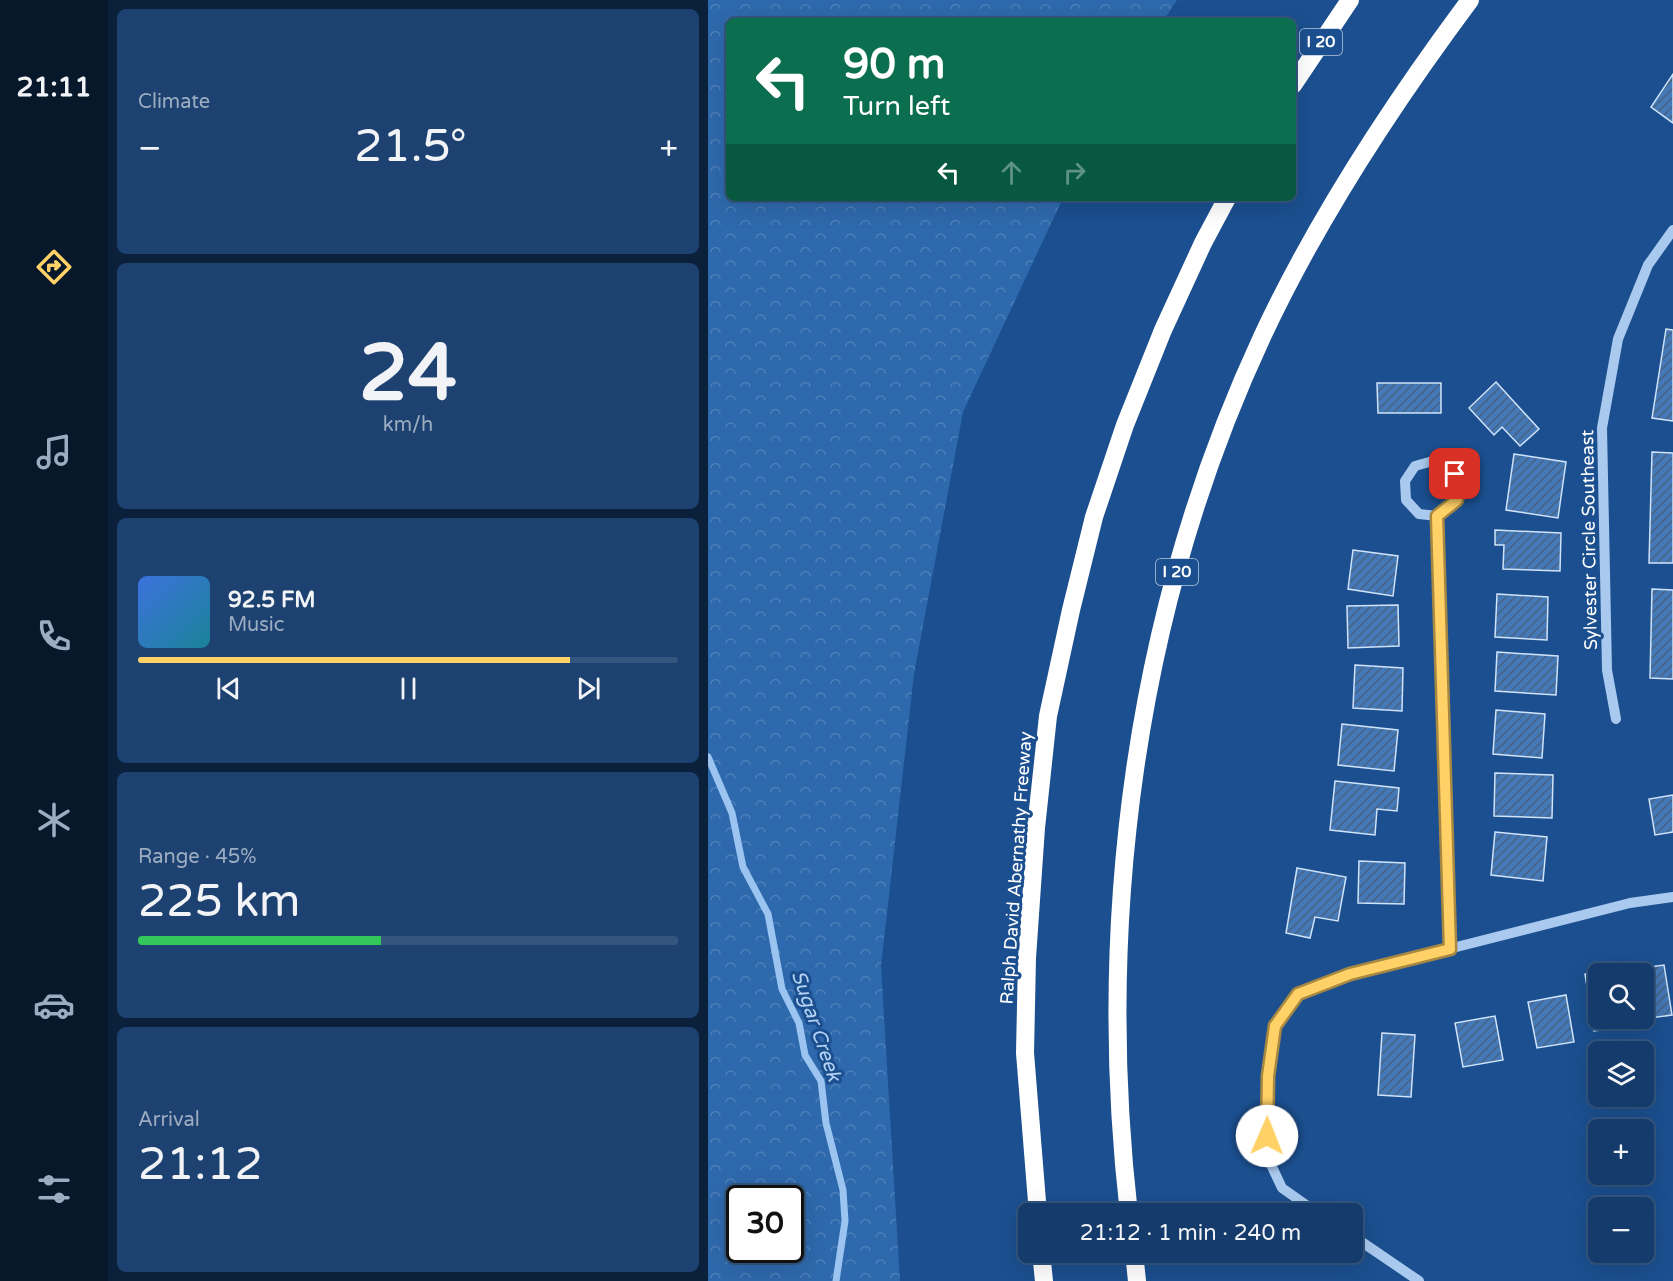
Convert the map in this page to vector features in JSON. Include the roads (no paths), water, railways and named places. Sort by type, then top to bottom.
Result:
[{"type":"highway","name":"I 20","points":[[1296,81],[1350,0]]},
{"type":"highway","name":"I 20","points":[[1128,1203],[1120,1084],[1118,990],[1122,890],[1137,763],[1152,675],[1169,598],[1198,501],[1229,413],[1267,327],[1311,239],[1363,153],[1419,68],[1470,0]]},
{"type":"highway","name":"Ralph David Abernathy Freeway","points":[[1037,1203],[1025,1053],[1027,958],[1036,828],[1048,716],[1094,517],[1125,425],[1163,330],[1203,243],[1225,201]]},
{"type":"highway","points":[[1042,1263],[1044,1281]]},
{"type":"highway","points":[[1135,1263],[1137,1281]]},
{"type":"street","name":"Sylvester Circle Southeast","points":[[1616,719],[1607,670],[1602,428],[1618,339],[1648,265],[1673,230]]},
{"type":"street","points":[[1433,461],[1455,474],[1457,500],[1437,516],[1419,514],[1406,500],[1405,491],[1405,482],[1415,466],[1433,461]]},
{"type":"street","points":[[1437,516],[1450,949]]},
{"type":"street","points":[[1303,1203],[1282,1188],[1267,1156],[1268,1076],[1275,1026],[1298,994],[1350,974],[1630,903],[1673,897]]},
{"type":"street","points":[[1363,1243],[1419,1281]]},
{"type":"waterway","name":"Sugar Creek","points":[[708,757],[732,813],[743,867],[768,914],[782,989],[799,1023],[805,1055],[821,1081],[826,1123],[843,1190],[845,1221],[836,1281]]}]
